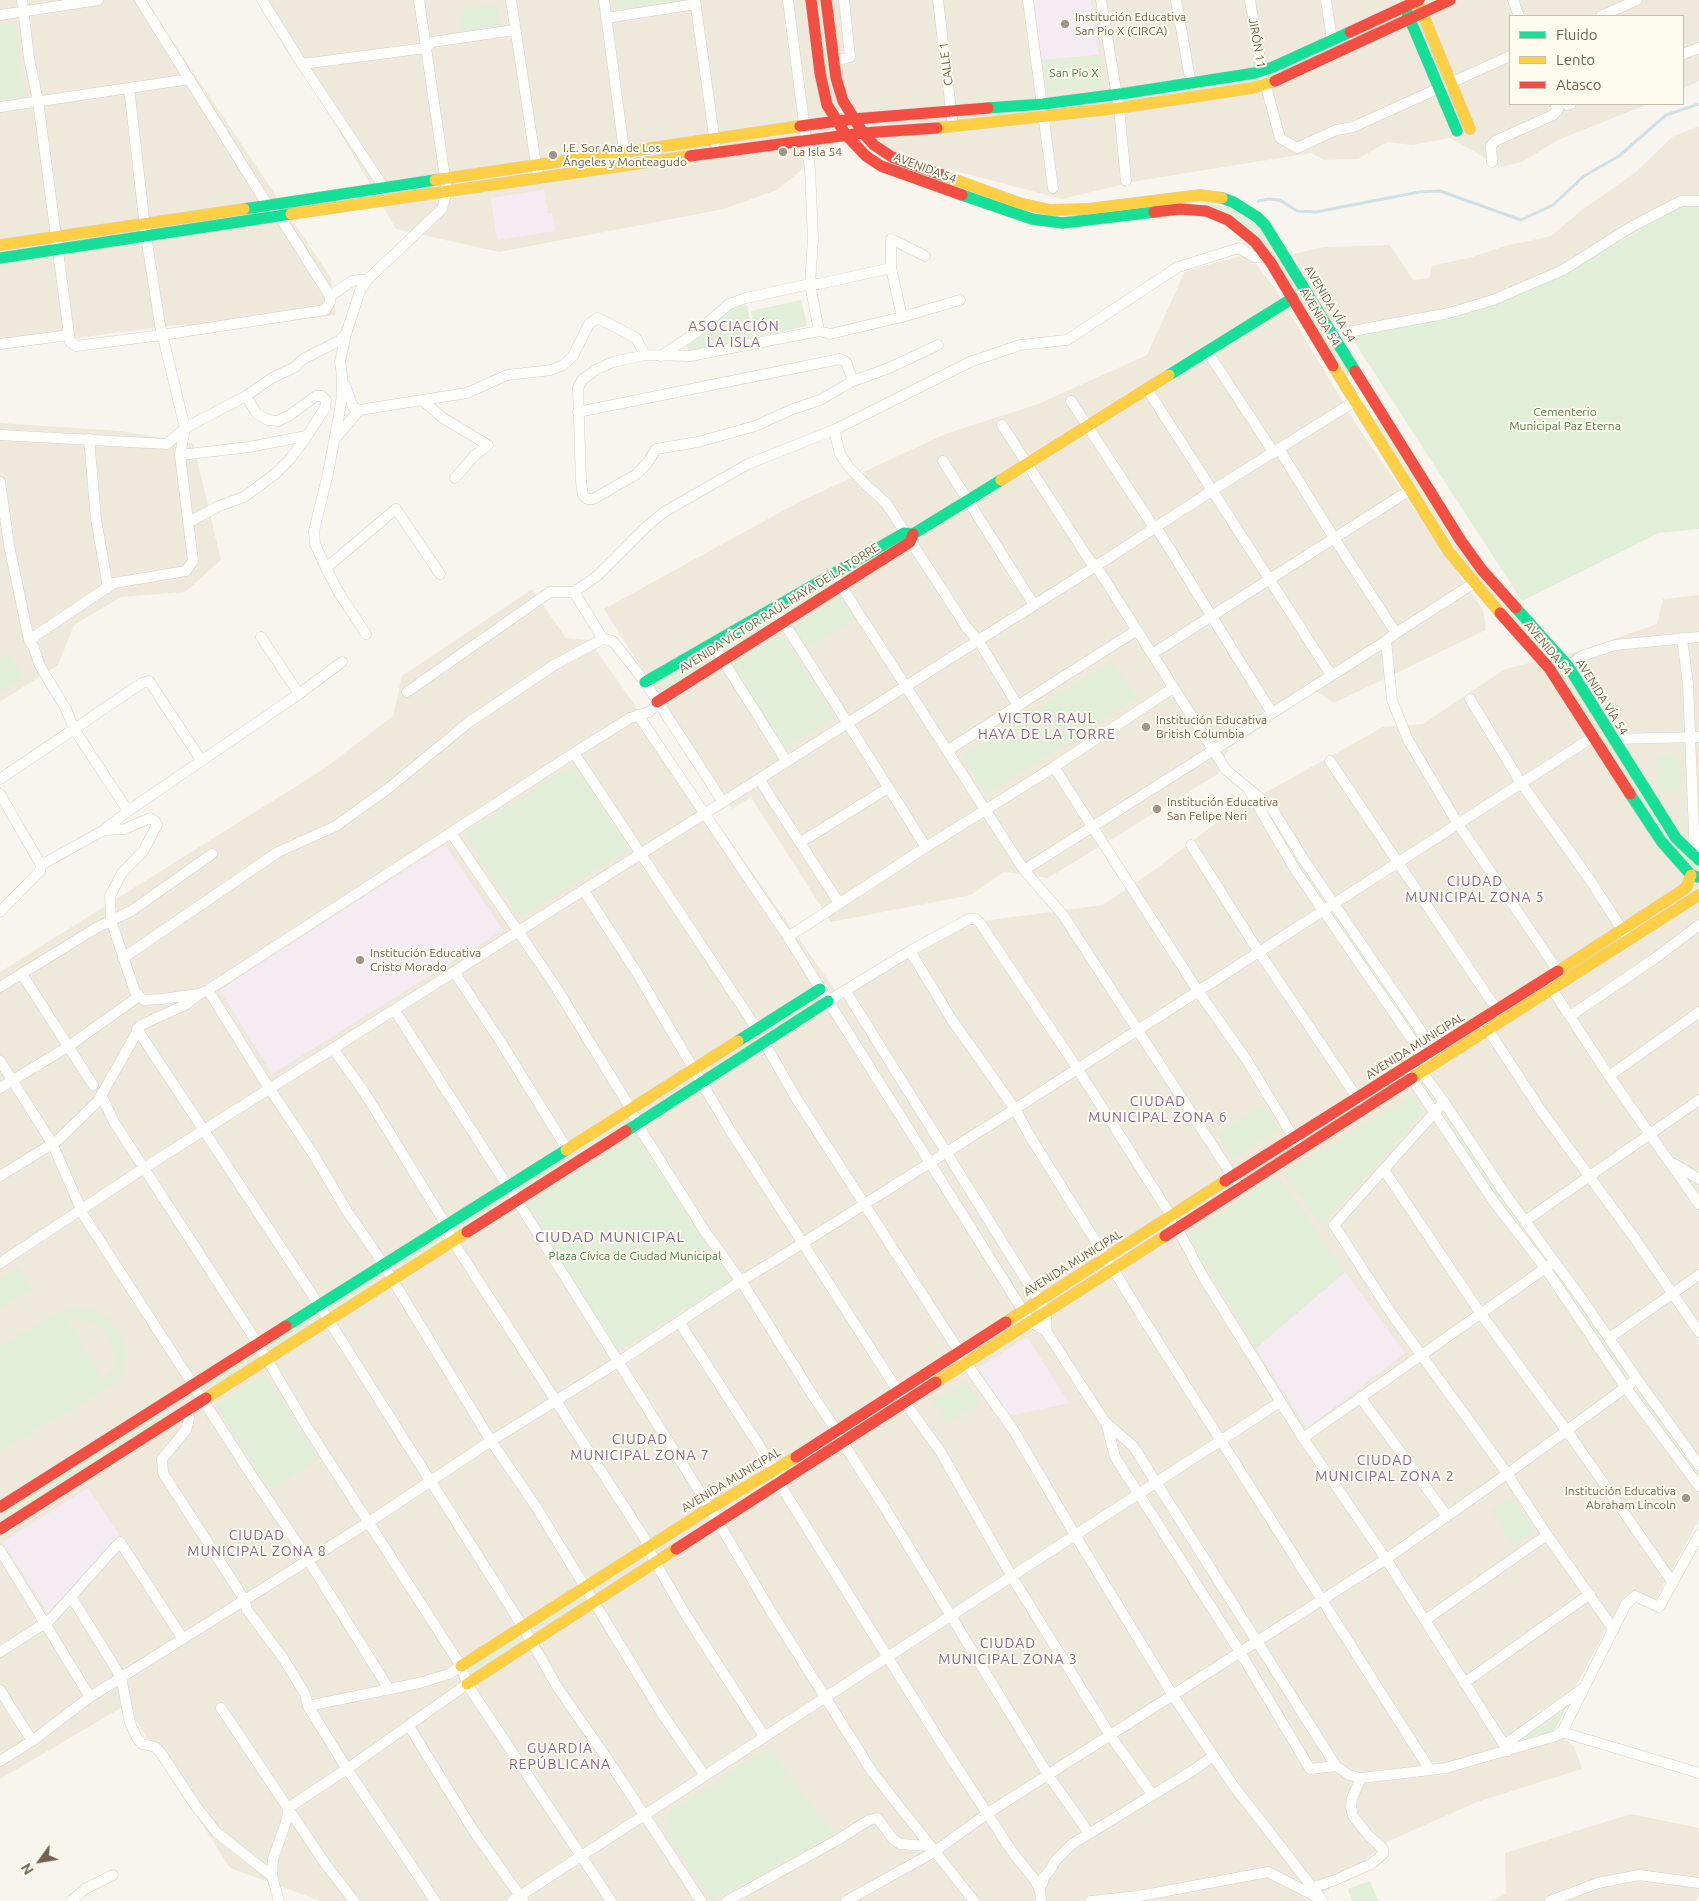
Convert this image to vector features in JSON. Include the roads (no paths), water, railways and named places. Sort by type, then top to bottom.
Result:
[{"type":"street","points":[[22,0],[29,58],[38,101],[70,342],[76,346],[325,310],[330,302],[330,296],[280,217],[268,206],[140,0]]},
{"type":"street","points":[[0,16],[98,0]]},
{"type":"street","points":[[262,0],[384,187],[389,200]]},
{"type":"street","points":[[419,0],[447,191],[442,209],[368,279],[360,291],[346,334],[340,362],[352,407],[359,410],[467,393],[508,375],[550,370],[562,365],[573,356],[589,324],[598,318],[636,338],[645,356]]},
{"type":"street","points":[[511,0],[514,30],[538,177]]},
{"type":"street","points":[[604,0],[626,165]]},
{"type":"street","points":[[788,0],[812,199],[813,239],[810,284],[819,331]]},
{"type":"street","name":"AVENIDA 54","points":[[812,0],[819,65],[827,105],[846,135],[866,156],[881,166],[931,186],[1018,215],[1062,223],[1180,209],[1206,211],[1220,215],[1237,226],[1255,242],[1268,257],[1354,401],[1450,552],[1474,583],[1549,668],[1661,841],[1673,857],[1695,876]]},
{"type":"street","name":"AVENIDA VÍA 54","points":[[826,0],[839,92],[864,133],[883,152],[904,162],[1019,203],[1050,210],[1088,209],[1200,195],[1233,202],[1250,211],[1265,225],[1456,534],[1482,570],[1568,666],[1676,838],[1697,859]]},
{"type":"street","points":[[834,61],[850,56],[844,0]]},
{"type":"street","name":"CALLE 1","points":[[938,0],[953,127]]},
{"type":"street","points":[[1028,0],[1043,104],[1052,188]]},
{"type":"street","points":[[1101,0],[1118,108],[1126,181]]},
{"type":"street","points":[[1176,0],[1193,97]]},
{"type":"street","name":"JIRÓN 11","points":[[1250,0],[1262,72],[1280,138],[1297,148],[1336,130],[1353,127],[1438,90]]},
{"type":"street","points":[[1326,0],[1332,40]]},
{"type":"street","points":[[0,258],[58,250],[146,230],[268,206],[714,138],[854,119],[1043,104],[1191,84],[1262,72],[1332,40],[1404,3],[1418,0],[1470,133],[1461,134],[1456,131],[1404,3]]},
{"type":"street","points":[[0,245],[56,237],[280,217],[538,177],[716,152],[864,133],[953,127],[1118,108],[1266,85],[1450,0]]},
{"type":"street","points":[[1513,0],[1519,15]]},
{"type":"street","points":[[1603,15],[1637,0]]},
{"type":"street","points":[[606,18],[696,2],[716,152]]},
{"type":"street","points":[[302,64],[426,48],[432,42],[514,30]]},
{"type":"street","points":[[1684,54],[1699,48]]},
{"type":"street","points":[[1438,90],[1509,56]]},
{"type":"street","points":[[0,107],[190,79]]},
{"type":"street","points":[[29,640],[114,583],[186,571],[193,561],[180,455],[185,428],[162,335],[146,230],[129,88]]},
{"type":"street","points":[[803,126],[818,118],[827,105]]},
{"type":"street","points":[[1492,162],[1491,146],[1495,141],[1553,116],[1558,110],[1556,105]]},
{"type":"street","points":[[1334,337],[1342,333],[1449,313],[1493,300],[1563,270],[1631,227],[1681,201],[1699,201]]},
{"type":"street","points":[[902,317],[891,268],[891,239],[926,256]]},
{"type":"street","points":[[407,692],[550,592],[574,592],[597,576],[646,527],[664,512],[748,464],[834,430],[970,362],[1020,344],[1067,340],[1178,267],[1240,248],[1254,257],[1268,257]]},
{"type":"street","points":[[660,356],[697,332],[729,304],[746,298],[891,268]]},
{"type":"street","points":[[330,296],[352,281],[368,279]]},
{"type":"street","points":[[909,536],[1088,427],[1293,298]]},
{"type":"street","points":[[938,345],[889,368],[854,381],[820,400],[793,409],[755,426],[698,442],[656,449],[637,474],[592,499],[587,499],[583,495],[578,388],[589,374],[596,369],[613,362],[645,356],[690,356],[819,331],[830,334],[902,317],[960,300]]},
{"type":"street","points":[[0,435],[167,444],[185,428],[246,396],[272,378],[339,341],[346,334]]},
{"type":"street","points":[[0,344],[68,335]]},
{"type":"street","points":[[1207,351],[1276,451],[1396,633]]},
{"type":"street","points":[[578,412],[840,359],[846,362],[854,381]]},
{"type":"street","points":[[342,375],[342,395],[314,531],[315,544],[339,593],[366,634]]},
{"type":"street","points":[[1147,389],[1332,674]]},
{"type":"street","points":[[0,1263],[144,1168],[334,1050],[518,931],[706,814],[1368,393]]},
{"type":"street","points":[[189,522],[219,506],[244,497],[275,474],[291,458],[325,408],[326,400],[322,396],[316,396],[290,415],[278,421],[268,420],[257,414],[246,396]]},
{"type":"street","points":[[422,400],[443,418],[488,445],[474,456],[455,478]]},
{"type":"street","points":[[1071,401],[1151,523],[1156,527],[1272,713]]},
{"type":"street","points":[[334,440],[359,410]]},
{"type":"street","points":[[1002,425],[1090,561],[1096,566],[1226,770],[1271,807],[1304,860],[1440,1060]]},
{"type":"street","points":[[834,430],[840,454],[868,488],[886,503],[967,628],[978,640],[1018,706]]},
{"type":"street","points":[[180,455],[249,447],[306,436]]},
{"type":"street","points":[[89,439],[96,519],[108,588]]},
{"type":"street","points":[[943,461],[966,501],[1034,605]]},
{"type":"street","points":[[0,482],[9,545],[29,640],[40,666],[66,708],[74,729],[128,811]]},
{"type":"street","points":[[1152,654],[1410,490]]},
{"type":"street","points":[[326,568],[396,509],[440,574]]},
{"type":"street","name":"AVENIDA VÍCTOR RAÚL HAYA DE LA TORRE","points":[[645,682],[833,574],[909,536]]},
{"type":"street","name":"AVENIDA VÍCTOR RAÚL HAYA DE LA TORRE","points":[[657,702],[841,585],[909,536]]},
{"type":"street","points":[[833,574],[1024,870],[1063,915],[1240,1188]]},
{"type":"street","points":[[1024,870],[1386,641],[1474,583]]},
{"type":"street","points":[[574,592],[603,639]]},
{"type":"street","points":[[774,607],[846,724],[926,847]]},
{"type":"street","points":[[948,750],[1137,630]]},
{"type":"street","points":[[261,637],[299,694]]},
{"type":"street","points":[[1568,666],[1582,656],[1615,645],[1699,637]]},
{"type":"street","points":[[1682,638],[1694,738],[1697,859]]},
{"type":"street","points":[[123,958],[278,852],[336,826],[390,787],[468,723],[554,665],[603,639],[612,641],[645,682],[723,802]]},
{"type":"street","points":[[1386,641],[1392,700],[1408,740],[1458,824],[1558,971],[1552,989],[1609,1076],[1670,1160],[1699,1204]]},
{"type":"street","points":[[712,643],[787,762]]},
{"type":"street","points":[[41,865],[104,830],[128,811],[299,694],[342,662]]},
{"type":"street","points":[[0,779],[142,683],[149,681],[201,760]]},
{"type":"street","points":[[788,937],[926,847],[1054,767],[1173,688]]},
{"type":"street","points":[[1470,699],[1521,783],[1590,880],[1630,941]]},
{"type":"street","points":[[0,1176],[57,1141],[98,1101],[138,1029],[146,1022],[185,1005],[574,753],[630,718],[649,712],[657,702]]},
{"type":"street","points":[[638,715],[788,937],[1030,1322],[1046,1331],[1105,1422],[1133,1446],[1258,1640],[1336,1766],[1348,1775],[1361,1778],[1446,1768],[1506,1748],[1556,1736],[1562,1732],[1626,1604],[1635,1596],[1659,1607],[1699,1535]]},
{"type":"street","points":[[0,1761],[32,1741],[90,1697],[121,1677],[369,1522],[491,1441],[1015,1109],[1593,737]]},
{"type":"street","points":[[1613,740],[1694,738]]},
{"type":"street","points":[[574,753],[757,1029]]},
{"type":"street","points":[[1330,761],[1504,1020]]},
{"type":"street","points":[[1054,767],[1198,991],[1248,1062],[1301,1150]]},
{"type":"street","points":[[759,779],[839,903]]},
{"type":"street","points":[[1247,787],[1294,868],[1323,910],[1421,1073],[1444,1102],[1525,1221],[1699,1465]]},
{"type":"street","points":[[801,842],[888,788]]},
{"type":"street","points":[[0,794],[41,865],[40,871],[0,912]]},
{"type":"street","points":[[104,830],[125,829],[150,818],[157,825],[144,850],[122,873],[110,896],[112,920],[132,986],[144,1000],[203,992]]},
{"type":"street","points":[[451,833],[552,981],[631,1109],[637,1124],[710,1240],[741,1281],[815,1399],[838,1430],[842,1443],[885,1508],[1048,1775],[1089,1833]]},
{"type":"street","points":[[1191,845],[1259,952],[1365,1109]]},
{"type":"street","points":[[0,987],[112,920],[131,911],[212,854]]},
{"type":"street","name":"AVENIDA MUNICIPAL","points":[[461,1666],[709,1508],[776,1470],[1232,1176],[1482,1020],[1683,890],[1695,876]]},
{"type":"street","points":[[584,891],[637,973],[695,1068],[701,1082],[803,1243],[905,1402],[940,1451],[1012,1577],[1110,1735],[1152,1794]]},
{"type":"street","name":"AVENIDA MUNICIPAL","points":[[467,1684],[595,1603],[717,1522],[1440,1060],[1630,941],[1699,895]]},
{"type":"street","points":[[0,1529],[828,1001],[910,951],[969,919],[976,919],[1077,1068],[1171,1216],[1202,1275],[1229,1316],[1280,1402],[1386,1559],[1506,1748]]},
{"type":"street","points":[[1570,1016],[1654,959],[1699,925]]},
{"type":"street","points":[[910,951],[952,1020],[1015,1109],[1031,1138],[1143,1318],[1430,1770]]},
{"type":"street","points":[[455,973],[502,1044],[567,1149]]},
{"type":"street","points":[[22,974],[93,1085]]},
{"type":"street","points":[[0,1507],[820,989]]},
{"type":"street","points":[[846,990],[1039,1300],[1046,1312],[1046,1331]]},
{"type":"street","points":[[203,992],[315,1157],[491,1441],[535,1505],[661,1712],[705,1776]]},
{"type":"street","points":[[0,1088],[69,1046],[139,996]]},
{"type":"street","points":[[395,1011],[517,1200],[873,1773],[974,1901]]},
{"type":"street","points":[[1609,1076],[1699,1012]]},
{"type":"street","points":[[1482,1020],[1540,1109],[1699,1332]]},
{"type":"street","points":[[138,1029],[319,1305],[523,1627],[558,1688],[701,1901]]},
{"type":"street","points":[[764,1042],[796,1098],[967,1362],[1014,1431],[1074,1535],[1172,1694],[1233,1785],[1322,1900]]},
{"type":"street","points":[[334,1050],[362,1089],[446,1225],[452,1240],[649,1547],[655,1562],[687,1617],[764,1736]]},
{"type":"street","points":[[0,1061],[52,1143],[82,1210],[389,1689]]},
{"type":"street","points":[[1414,1062],[1421,1073],[1435,1111],[1494,1202],[1546,1269],[1626,1388],[1699,1486]]},
{"type":"street","points":[[101,1095],[114,1122],[258,1344],[307,1427],[461,1666],[467,1684],[611,1901]]},
{"type":"street","points":[[1525,1221],[1699,1100]]},
{"type":"street","points":[[1444,1102],[1334,1226],[1366,1273],[1378,1295],[1507,1474],[1547,1535],[1614,1630]]},
{"type":"street","points":[[1670,1160],[1699,1178]]},
{"type":"street","points":[[1384,1170],[1481,1314],[1673,1584]]},
{"type":"street","points":[[1303,1438],[1555,1262]]},
{"type":"street","points":[[1609,1338],[1699,1275]]},
{"type":"street","points":[[680,1322],[776,1470],[779,1483],[887,1656],[1013,1852],[1035,1880],[1041,1901]]},
{"type":"street","points":[[846,1901],[932,1849],[1322,1598],[1386,1559],[1637,1379]]},
{"type":"street","points":[[1360,1397],[1447,1516]]},
{"type":"street","points":[[409,1726],[473,1830],[519,1899],[582,1855],[764,1736],[1280,1402]]},
{"type":"street","points":[[187,1409],[190,1418],[186,1430],[162,1459],[163,1473],[244,1599],[247,1610],[283,1658],[305,1694],[308,1706],[347,1769],[434,1901]]},
{"type":"street","points":[[1105,1422],[1115,1456],[1240,1652],[1310,1768],[1336,1766]]},
{"type":"street","points":[[1425,1620],[1547,1535]]},
{"type":"street","points":[[0,1652],[45,1624],[72,1598],[120,1542],[183,1639]]},
{"type":"street","points":[[0,1550],[90,1697]]},
{"type":"street","points":[[1464,1684],[1590,1594]]},
{"type":"street","points":[[72,1598],[121,1677],[130,1723],[137,1738],[142,1744],[155,1747],[161,1753],[195,1805],[217,1832],[272,1876]]},
{"type":"street","points":[[308,1706],[449,1674],[461,1666]]},
{"type":"street","points":[[288,1808],[347,1769],[467,1684]]},
{"type":"street","points":[[1506,1748],[1583,1688]]},
{"type":"street","points":[[0,1690],[32,1741]]},
{"type":"street","points":[[221,1708],[324,1862],[354,1901]]},
{"type":"street","points":[[1562,1732],[1699,1773]]},
{"type":"street","points":[[1039,1889],[1044,1882],[1044,1877],[1051,1870],[1060,1855],[1072,1844],[1192,1771],[1213,1756]]},
{"type":"street","points":[[1312,1888],[1371,1864],[1383,1854],[1383,1849],[1368,1835],[1353,1816],[1352,1798],[1361,1778]]},
{"type":"street","points":[[279,1901],[272,1876],[273,1859],[287,1819],[288,1808]]},
{"type":"street","points":[[726,1901],[869,1820],[877,1818],[893,1839],[900,1844],[932,1849]]},
{"type":"street","points":[[1091,1901],[1139,1896],[1268,1872],[1322,1900]]},
{"type":"street","points":[[71,1901],[85,1889],[113,1875]]},
{"type":"street","points":[[1550,1901],[1598,1883],[1639,1875],[1699,1883]]},
{"type":"waterway","points":[[1258,201],[1268,199],[1280,200],[1297,211],[1316,212],[1419,192],[1440,191],[1521,220],[1553,205],[1584,176],[1619,156],[1666,115],[1699,104]]},
{"type":"place","name":"Institución Educativa San Pio X (CIRCA)","points":[[1065,24]]},
{"type":"place","name":"La Isla 54","points":[[783,152]]},
{"type":"place","name":"I.E. Sor Ana de Los Ángeles y Monteagudo","points":[[553,155]]},
{"type":"place","name":"Institución Educativa British Columbia","points":[[1146,727]]},
{"type":"place","name":"Institución Educativa San Felipe Neri","points":[[1157,809]]},
{"type":"place","name":"Institución Educativa Cristo Morado","points":[[360,960]]},
{"type":"place","name":"Institución Educativa Abraham Lincoln","points":[[1686,1498]]},
{"type":"district","name":"ASOCIACIÓN LA ISLA","points":[[734,334]]},
{"type":"district","name":"VICTOR RAUL HAYA DE LA TORRE","points":[[1047,726]]},
{"type":"district","name":"CIUDAD MUNICIPAL ZONA 5","points":[[1475,890]]},
{"type":"district","name":"CIUDAD MUNICIPAL ZONA 6","points":[[1158,1110]]},
{"type":"district","name":"CIUDAD MUNICIPAL","points":[[610,1237]]},
{"type":"district","name":"CIUDAD MUNICIPAL ZONA 7","points":[[640,1448]]},
{"type":"district","name":"CIUDAD MUNICIPAL ZONA 2","points":[[1385,1468]]},
{"type":"district","name":"CIUDAD MUNICIPAL ZONA 8","points":[[257,1544]]},
{"type":"district","name":"CIUDAD MUNICIPAL ZONA 3","points":[[1008,1652]]},
{"type":"district","name":"GUARDIA REPÚBLICANA","points":[[560,1756]]},
{"type":"park label","name":"San Pío X","points":[[1074,73]]},
{"type":"park label","name":"Cementerio Municipal Paz Eterna","points":[[1565,419]]},
{"type":"park label","name":"Plaza Cívica de Ciudad Municipal","points":[[635,1256]]}]
